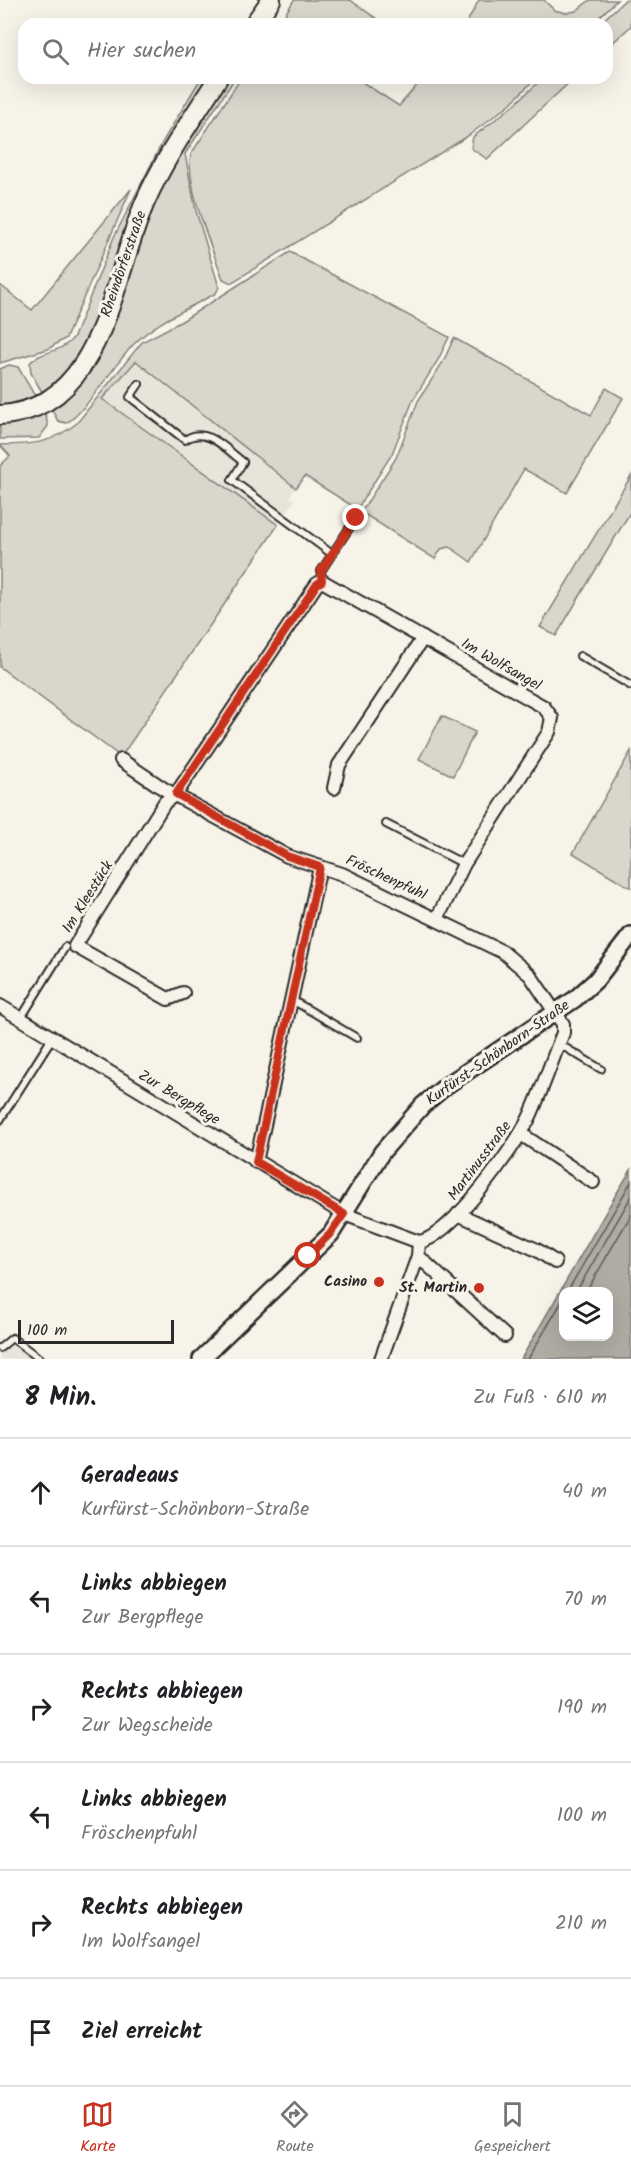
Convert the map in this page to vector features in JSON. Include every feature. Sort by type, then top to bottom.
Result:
[{"type":"main road","points":[[258,18],[271,0]]},
{"type":"main road","name":"Rheindörferstraße","points":[[0,416],[25,411],[61,391],[78,374],[97,341],[147,199],[181,136],[214,84]]},
{"type":"street","name":"Im Wolfsangel","points":[[322,581],[544,707],[552,717],[549,732],[464,864],[437,919]]},
{"type":"street","points":[[176,794],[317,584],[322,581]]},
{"type":"street","points":[[334,788],[339,765],[348,748],[423,638]]},
{"type":"street","name":"Fröschenpfuhl","points":[[121,760],[176,794],[287,856],[342,874],[503,952],[520,964],[556,1013]]},
{"type":"street","name":"Im Kleestück","points":[[176,794],[165,802],[75,946],[168,999],[183,993]]},
{"type":"street","points":[[256,1162],[320,867]]},
{"type":"street","name":"Kurfürst-Schönborn-Straße","points":[[201,1359],[330,1234],[382,1152],[423,1105],[447,1085],[556,1013],[596,980],[631,935]]},
{"type":"street","name":"Zur Bergpflege","points":[[0,1006],[344,1214],[419,1242]]},
{"type":"street","name":"Martinusstraße","points":[[419,1242],[430,1241],[458,1214],[521,1134],[559,1043],[563,1024],[556,1013]]},
{"type":"street","points":[[521,1134],[593,1182]]},
{"type":"street","points":[[458,1214],[537,1250],[555,1262]]},
{"type":"street","points":[[381,1359],[418,1256],[419,1242]]},
{"type":"street","points":[[418,1256],[505,1336]]},
{"type":"lane","points":[[139,384],[130,397],[185,440],[193,434],[205,435],[243,462],[232,480],[332,554]]},
{"type":"lane","points":[[322,581],[321,571],[356,518]]},
{"type":"lane","points":[[580,656],[631,686]]},
{"type":"lane","points":[[386,824],[464,864]]},
{"type":"lane","points":[[21,1019],[65,947]]},
{"type":"lane","points":[[291,1000],[357,1038]]},
{"type":"lane","points":[[0,1120],[52,1038]]},
{"type":"lane","points":[[559,1043],[601,1069]]},
{"type":"lane","points":[[0,1348],[12,1338],[40,1359]]},
{"type":"shaded area","points":[[294,0],[350,0],[376,18],[283,18]]},
{"type":"shaded area","points":[[479,0],[544,0],[554,10],[566,13],[576,11],[590,0],[617,0],[598,18],[469,18]]},
{"type":"shaded area","points":[[625,0],[631,0],[631,26],[613,42],[613,18],[606,18]]},
{"type":"shaded area","points":[[197,84],[209,84],[88,346],[57,383],[42,392],[31,373],[30,363],[63,346],[74,337],[114,237],[163,141]]},
{"type":"shaded area","points":[[222,84],[231,84],[185,154],[196,211],[219,287],[216,293],[144,334],[128,350],[82,410],[66,423],[58,421],[52,410],[65,401],[64,397],[161,187]]},
{"type":"shaded area","points":[[237,84],[365,84],[399,106],[418,84],[530,84],[510,104],[468,136],[231,283],[223,279],[206,234],[192,182],[191,154]]},
{"type":"shaded area","points":[[537,84],[568,84],[487,159],[471,148],[473,137]]},
{"type":"shaded area","points":[[131,189],[66,338],[48,349],[0,363],[0,285],[32,310]]},
{"type":"shaded area","points":[[290,252],[449,337],[438,360],[413,400],[392,454],[357,509],[305,476],[296,488],[136,361],[102,399],[278,525],[121,757],[0,667],[0,466],[10,456],[0,445],[41,442],[58,436],[77,423],[142,342],[182,321]]},
{"type":"shaded area","points":[[454,338],[591,415],[606,388],[623,398],[567,493],[524,469],[471,562],[450,547],[441,549],[435,559],[361,512],[396,458],[418,401],[443,362]]},
{"type":"shaded area","points":[[135,361],[296,488],[290,496],[295,500],[278,525],[102,400]]},
{"type":"shaded area","points":[[9,365],[18,367],[35,396],[0,409],[0,369]]},
{"type":"shaded area","points":[[45,413],[48,426],[39,438],[0,439],[0,423],[28,418],[29,421]]},
{"type":"shaded area","points":[[631,476],[631,511],[556,636],[540,627]]},
{"type":"shaded area","points":[[442,716],[475,732],[453,776],[419,759]]},
{"type":"shaded area","points":[[631,751],[631,887],[629,887],[573,853]]},
{"type":"shaded area","points":[[14,1345],[35,1359],[0,1359],[0,1353]]},
{"type":"water","points":[[631,1170],[631,1359],[521,1359],[559,1293],[559,1341],[613,1341],[613,1287],[563,1287]]},
{"type":"place","name":"Casino","points":[[379,1282]]},
{"type":"place","name":"St. Martin","points":[[479,1288]]},
{"type":"route","points":[[308,1256],[330,1234],[344,1214],[256,1162],[320,867],[287,856],[176,794],[317,584],[322,581],[321,571],[356,518]]}]
